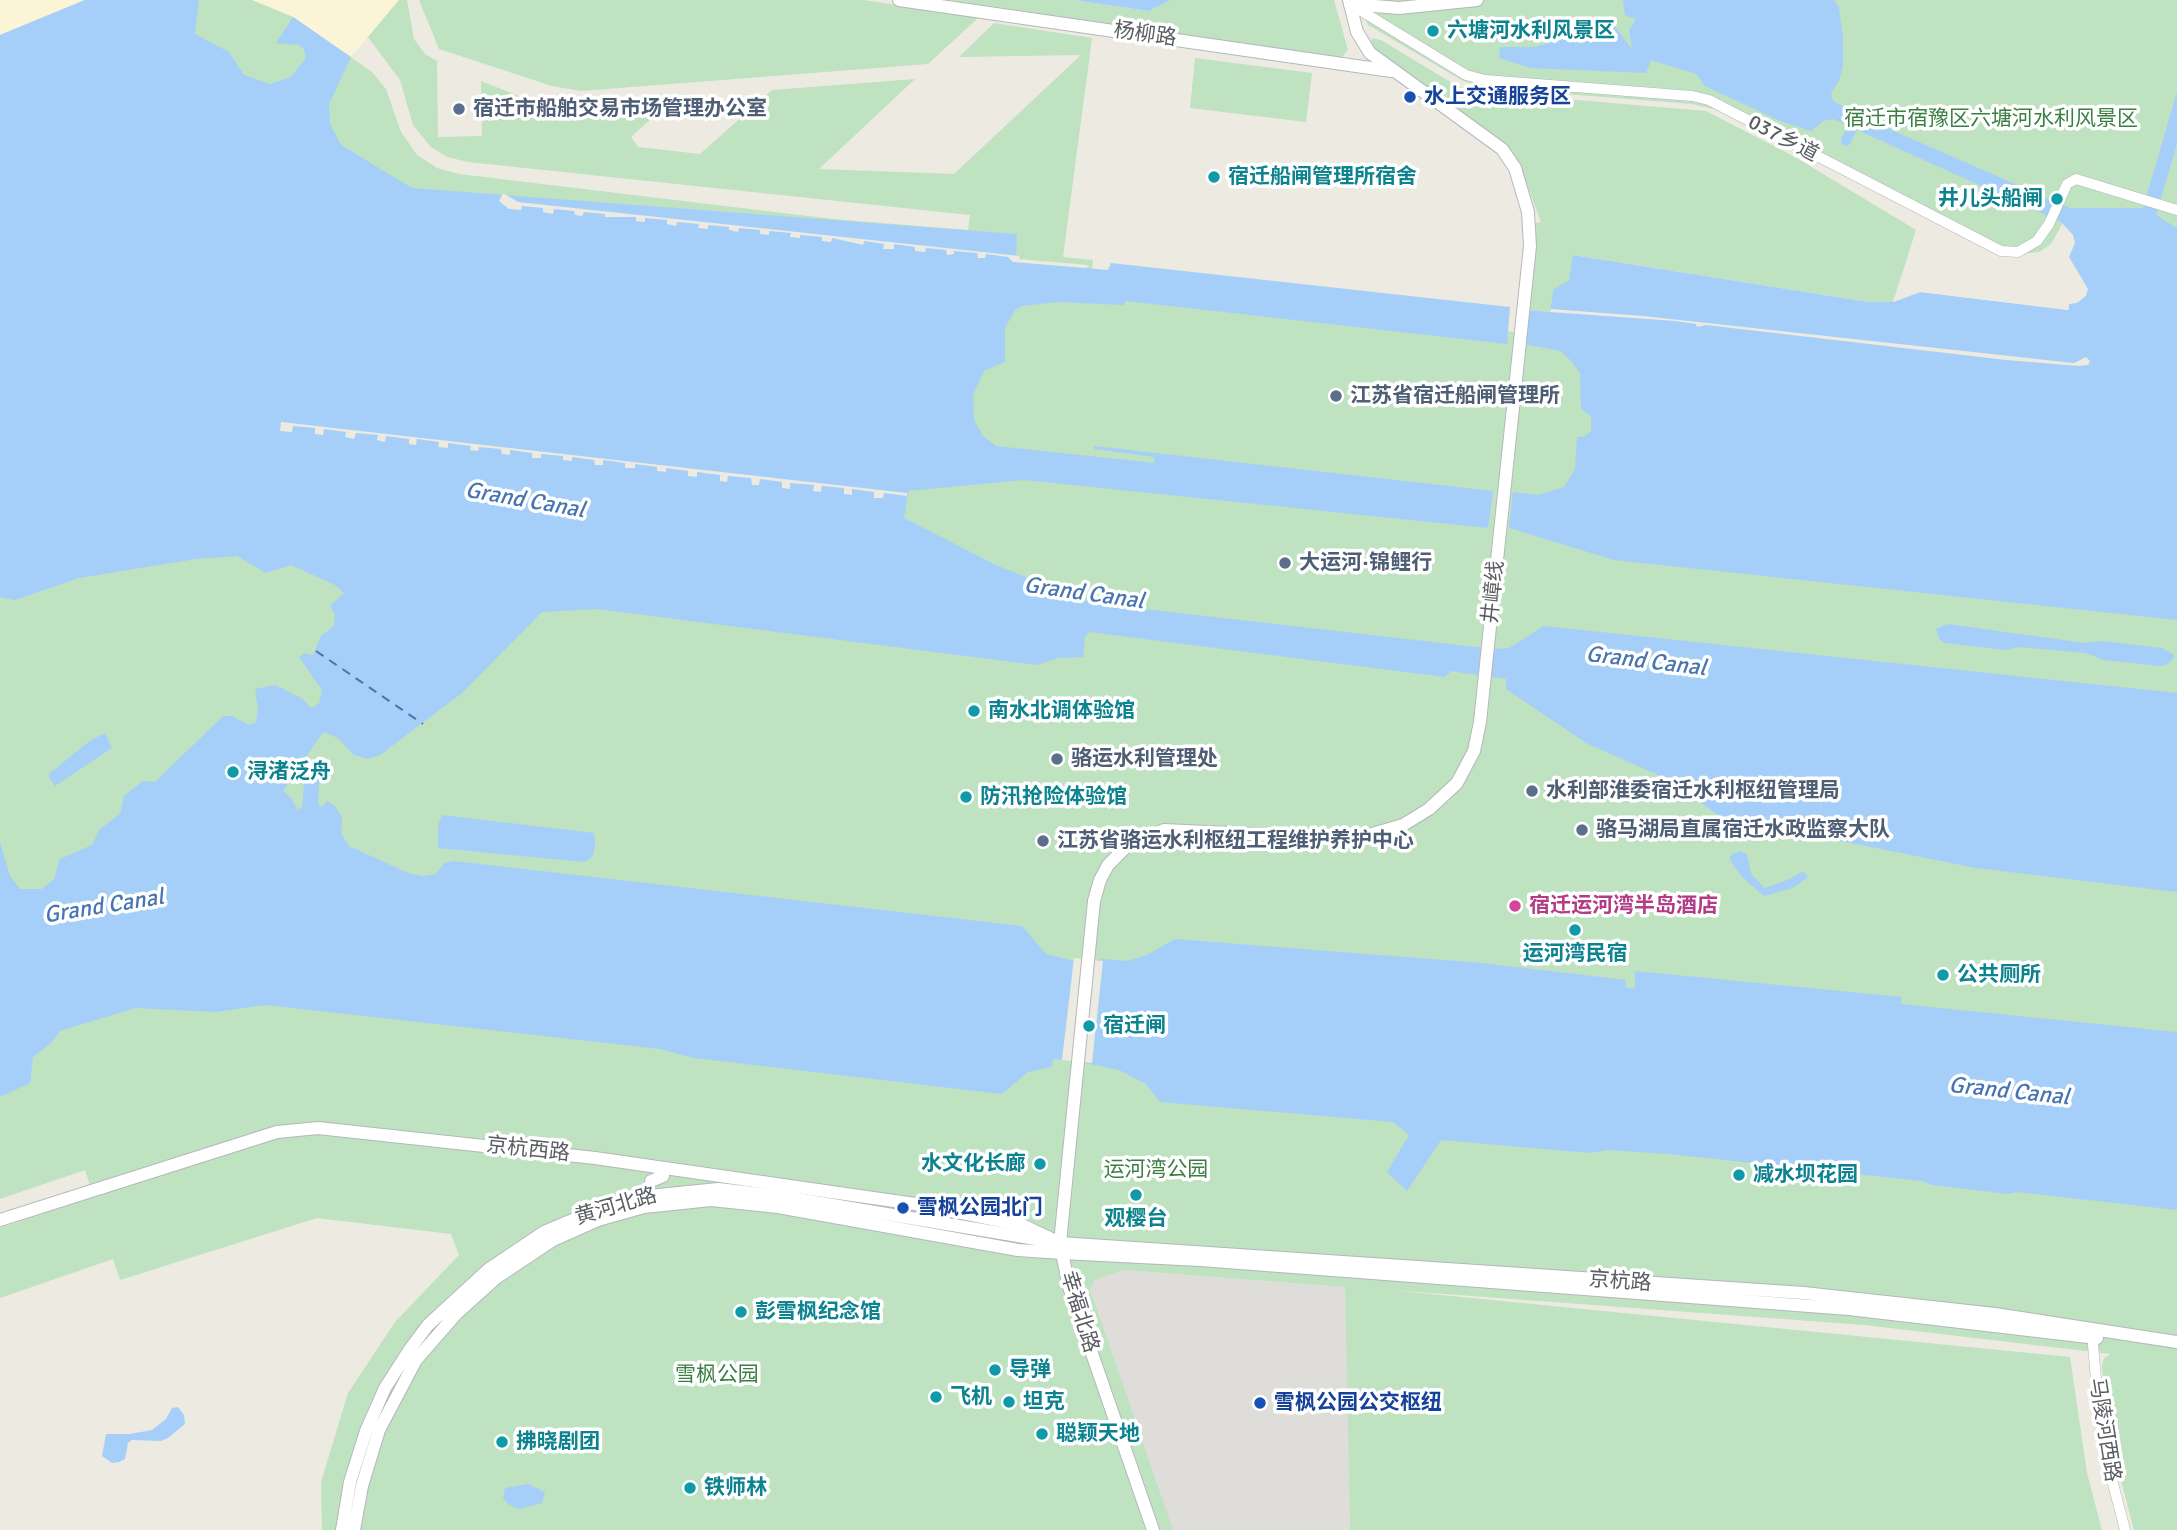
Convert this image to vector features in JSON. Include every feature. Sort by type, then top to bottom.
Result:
[{"type":"main road","name":"杨柳路","points":[[899,0],[1391,71]]},
{"type":"main road","points":[[1349,2],[1399,8],[1477,0]]},
{"type":"main road","name":"井嶂线","points":[[1088,958],[1094,901],[1100,880],[1117,854],[1139,839],[1164,830],[1180,828],[1355,839],[1403,825],[1429,809],[1457,783],[1474,751],[1484,685],[1528,267],[1528,212],[1515,168],[1502,149],[1391,71],[1370,53],[1357,32],[1349,2]]},
{"type":"main road","name":"幸福北路","points":[[1088,958],[1061,1248],[1073,1297],[1153,1530]]},
{"type":"main road","name":"京杭西路","points":[[0,1220],[246,1141],[301,1129],[512,1149],[922,1205],[1022,1225],[1061,1248]]},
{"type":"main road","points":[[651,1181],[663,1176],[658,1167]]},
{"type":"main road","name":"黄河北路","points":[[342,1530],[350,1482],[366,1431],[385,1388],[410,1349],[446,1307],[489,1269],[544,1232],[591,1212],[639,1198],[718,1189],[779,1196],[1061,1248]]},
{"type":"main road","name":"黄河北路","points":[[354,1530],[362,1486],[379,1430],[416,1360],[456,1314],[496,1278],[553,1240],[598,1220],[656,1205],[721,1201],[778,1207],[1018,1250],[1061,1248]]},
{"type":"main road","name":"京杭路","points":[[1061,1248],[1804,1293],[1967,1311],[2177,1349]]},
{"type":"main road","name":"京杭路","points":[[2092,1333],[2177,1342]]},
{"type":"street","name":"037乡道","points":[[1349,2],[1444,64],[1475,77],[1692,96],[1709,100],[2001,251],[2018,251],[2038,241],[2070,181],[2083,179],[2177,210]]},
{"type":"street","name":"马陵河西路","points":[[2092,1333],[2101,1437],[2124,1530]]},
{"type":"shaded area","points":[[0,0],[85,0],[0,35]]},
{"type":"shaded area","points":[[252,0],[399,0],[351,57],[293,17]]},
{"type":"shaded area","points":[[1124,1270],[1345,1287],[1350,1530],[1169,1530],[1090,1288],[1095,1280]]},
{"type":"green space","points":[[85,0],[252,0],[293,17],[372,72],[386,89],[401,132],[417,155],[437,168],[459,174],[833,219],[968,230],[970,215],[468,162],[447,157],[431,147],[413,125],[400,80],[368,37],[399,0],[407,0],[414,39],[425,54],[437,61],[438,137],[482,136],[481,81],[529,100],[581,106],[672,100],[631,137],[638,147],[700,154],[772,90],[915,79],[819,169],[954,174],[1081,55],[959,57],[994,23],[1092,38],[1063,257],[1093,260],[1091,284],[2177,407],[2177,1530],[2134,1530],[2108,1431],[2102,1365],[2104,1358],[2111,1354],[1864,1325],[1390,1290],[2070,1357],[2087,1473],[2102,1530],[1350,1530],[1345,1287],[1124,1270],[1095,1280],[1090,1289],[1173,1530],[322,1530],[321,1482],[348,1393],[395,1322],[459,1255],[451,1234],[317,1218],[120,1280],[113,1259],[0,1298],[0,1228],[94,1197],[85,1170],[0,1199],[0,35]]},
{"type":"green space","points":[[419,0],[864,0],[978,18],[928,64],[581,91],[552,86],[439,49]]},
{"type":"green space","points":[[948,0],[1074,0],[1149,11],[1171,0],[1334,0],[1348,50],[1341,58]]},
{"type":"green space","name":"宿迁市宿豫区六塘河水利风景区","points":[[1358,0],[2177,0],[2177,240],[2071,208],[2051,244],[2039,252],[2001,256],[1717,110],[1692,104],[1489,88],[1463,81],[1368,25]]},
{"type":"green space","points":[[1372,38],[1381,40],[1457,86],[1471,91],[1706,111],[1795,157],[1916,230],[1893,302],[1868,302],[1574,255],[1569,280],[1553,291],[1550,312],[1528,310],[1536,223],[1541,222],[1523,174],[1495,136],[1378,53],[1371,43]]},
{"type":"green space","points":[[1195,58],[1312,73],[1306,122],[1190,108]]},
{"type":"water","name":"Grand Canal","points":[[85,0],[199,0],[195,34],[229,52],[244,75],[270,84],[291,77],[306,58],[304,49],[299,45],[276,43],[293,17],[351,57],[329,104],[330,124],[341,145],[412,188],[1017,234],[1016,262],[1108,270],[1111,263],[1510,307],[1507,344],[1126,301],[1124,305],[1058,302],[1022,306],[1015,310],[1005,328],[1005,362],[984,371],[973,395],[974,420],[983,436],[996,446],[1155,463],[1154,457],[1094,449],[1094,446],[1493,491],[1488,528],[1024,480],[908,491],[904,518],[996,565],[1092,603],[1494,649],[1509,648],[1544,626],[2177,693],[2177,892],[1976,868],[1721,817],[1667,779],[1586,743],[1506,689],[1506,679],[1451,671],[1445,677],[1089,632],[1085,637],[1083,657],[1059,658],[1037,665],[596,609],[542,612],[462,693],[380,755],[368,759],[354,755],[338,738],[323,732],[283,791],[298,810],[302,807],[305,772],[309,767],[320,768],[318,803],[322,807],[327,801],[334,805],[342,817],[341,833],[349,846],[408,873],[422,876],[436,874],[444,863],[454,861],[1022,926],[1046,954],[1081,963],[1103,959],[1127,961],[1147,955],[1175,939],[1482,963],[1626,980],[1625,987],[1635,989],[1635,971],[1902,997],[1901,1004],[2177,1032],[2177,1210],[2017,1192],[2008,1194],[1932,1185],[1922,1181],[1668,1154],[1607,1150],[1590,1153],[1441,1140],[1407,1191],[1387,1172],[1409,1135],[1393,1122],[1160,1102],[1146,1084],[1119,1070],[1071,1060],[1053,1059],[1052,1067],[1028,1072],[1002,1094],[694,1058],[660,1049],[265,1005],[216,1012],[135,1008],[60,1031],[52,1042],[33,1057],[30,1083],[0,1097],[0,842],[10,876],[20,889],[42,889],[54,879],[60,859],[92,845],[100,829],[120,814],[124,796],[143,781],[155,782],[223,716],[232,716],[249,725],[256,722],[258,708],[255,689],[275,685],[303,699],[311,708],[319,704],[322,690],[299,657],[305,653],[313,655],[321,636],[334,626],[335,614],[330,606],[344,593],[335,585],[291,565],[266,573],[237,556],[196,559],[79,578],[15,600],[0,597],[0,35]]},
{"type":"water","points":[[1074,0],[1171,0],[1149,11]]},
{"type":"water","points":[[1623,0],[1834,0],[1839,8],[1843,36],[1843,65],[1839,81],[1831,93],[1833,101],[1864,118],[2070,208],[2143,208],[2177,92],[2177,144],[2156,215],[2177,228],[2177,620],[1614,560],[1509,528],[1513,492],[1538,495],[1564,487],[1575,469],[1577,437],[1584,437],[1591,431],[1591,416],[1581,409],[1580,373],[1570,360],[1561,351],[1524,344],[1528,310],[1550,312],[1553,290],[1569,280],[1573,255],[1868,302],[1893,302],[1920,292],[2068,310],[2069,304],[2077,303],[2086,296],[2088,289],[2069,257],[2075,243],[2073,235],[2061,222],[1833,119],[1823,121],[1811,131],[1780,121],[1705,86],[1696,74],[1651,60],[1646,73],[1530,68],[1499,58],[1500,47],[1535,47],[1576,35],[1588,26],[1613,24],[1632,49],[1629,30],[1636,19],[1625,15]]},
{"type":"water","points":[[1948,624],[2084,643],[2102,641],[2162,648],[2173,654],[2174,658],[2166,665],[2159,666],[2104,660],[2085,653],[2019,647],[2006,650],[1945,643],[1939,639],[1936,629]]},
{"type":"water","points":[[105,733],[112,748],[55,786],[49,777],[50,773],[91,740]]},
{"type":"water","points":[[442,815],[594,833],[593,856],[584,862],[438,848],[438,825]]},
{"type":"water","points":[[1739,851],[1747,854],[1751,874],[1765,888],[1803,871],[1808,877],[1793,888],[1764,896],[1742,877],[1731,862],[1730,856]]},
{"type":"water","points":[[178,1407],[184,1415],[185,1424],[168,1438],[161,1441],[132,1440],[128,1443],[125,1459],[119,1462],[112,1463],[102,1456],[106,1434],[152,1430],[166,1419],[172,1408]]},
{"type":"water","points":[[528,1484],[545,1492],[542,1503],[519,1509],[508,1504],[503,1498],[505,1488]]},
{"type":"pier","points":[[503,193],[518,202],[1088,265],[1087,268],[1013,262],[1008,257],[986,254],[985,258],[978,258],[977,253],[954,251],[954,254],[947,255],[946,250],[926,248],[925,252],[915,251],[915,247],[894,244],[894,249],[883,249],[884,244],[864,241],[863,245],[832,238],[831,242],[822,241],[822,237],[790,237],[791,233],[769,231],[769,235],[760,234],[760,230],[739,228],[738,232],[729,230],[729,227],[708,225],[708,229],[698,228],[699,224],[677,222],[676,226],[667,224],[667,220],[645,218],[645,222],[636,221],[636,217],[605,217],[605,214],[584,212],[582,216],[575,215],[574,211],[554,209],[553,214],[543,212],[543,208],[522,206],[521,210],[509,209],[499,201]]},
{"type":"pier","points":[[1920,288],[2065,306],[2068,301],[2069,310],[1920,292],[1893,302],[1894,298]]},
{"type":"pier","points":[[1551,309],[1643,316],[2074,363],[2086,357],[2090,361],[2088,365],[2079,366],[2006,360],[1706,325],[1697,327],[1696,324],[1675,321],[1550,312]]},
{"type":"pier","points":[[281,422],[907,493],[907,496],[884,493],[883,498],[874,498],[874,492],[852,489],[852,495],[844,494],[844,488],[822,486],[821,492],[813,491],[814,485],[790,483],[790,489],[782,488],[782,482],[760,479],[759,485],[752,485],[751,478],[728,476],[727,482],[720,481],[720,475],[697,472],[697,477],[688,476],[688,471],[666,468],[666,472],[657,471],[657,467],[635,464],[635,468],[625,468],[625,463],[603,460],[603,465],[595,465],[594,460],[572,457],[572,461],[563,460],[563,456],[541,454],[541,458],[532,458],[532,453],[510,450],[510,455],[502,454],[501,449],[479,447],[478,451],[470,450],[471,446],[448,443],[448,448],[438,447],[439,442],[417,439],[416,445],[409,444],[409,439],[386,436],[385,442],[377,440],[378,435],[356,433],[354,439],[345,437],[346,432],[324,429],[323,435],[315,434],[315,428],[293,426],[292,432],[280,431]]},
{"type":"pier","points":[[1074,958],[1103,961],[1092,1063],[1062,1060]]},
{"type":"waterway","points":[[1846,141],[1860,111]]},
{"type":"ferry route","points":[[316,651],[423,724]]},
{"type":"place","name":"六塘河水利风景区","points":[[1433,31]]},
{"type":"place","name":"水上交通服务区","points":[[1410,97]]},
{"type":"place","name":"宿迁市船舶交易市场管理办公室","points":[[459,109]]},
{"type":"place","name":"宿迁船闸管理所宿舍","points":[[1214,177]]},
{"type":"place","name":"井儿头船闸","points":[[2057,199]]},
{"type":"place","name":"江苏省宿迁船闸管理所","points":[[1336,396]]},
{"type":"place","name":"大运河·锦鲤行","points":[[1285,563]]},
{"type":"place","name":"南水北调体验馆","points":[[974,711]]},
{"type":"place","name":"骆运水利管理处","points":[[1057,759]]},
{"type":"place","name":"浔渚泛舟","points":[[233,772]]},
{"type":"place","name":"水利部淮委宿迁水利枢纽管理局","points":[[1532,791]]},
{"type":"place","name":"防汛抢险体验馆","points":[[966,797]]},
{"type":"place","name":"骆马湖局直属宿迁水政监察大队","points":[[1582,830]]},
{"type":"place","name":"江苏省骆运水利枢纽工程维护养护中心","points":[[1043,841]]},
{"type":"place","name":"宿迁运河湾半岛酒店","points":[[1515,906]]},
{"type":"place","name":"运河湾民宿","points":[[1575,930]]},
{"type":"place","name":"公共厕所","points":[[1943,975]]},
{"type":"place","name":"宿迁闸","points":[[1089,1026]]},
{"type":"place","name":"水文化长廊","points":[[1040,1164]]},
{"type":"place","name":"减水坝花园","points":[[1739,1175]]},
{"type":"place","name":"观樱台","points":[[1136,1195]]},
{"type":"place","name":"雪枫公园北门","points":[[903,1208]]},
{"type":"place","name":"彭雪枫纪念馆","points":[[741,1312]]},
{"type":"place","name":"导弹","points":[[995,1370]]},
{"type":"place","name":"飞机","points":[[936,1397]]},
{"type":"place","name":"坦克","points":[[1009,1402]]},
{"type":"place","name":"雪枫公园公交枢纽","points":[[1260,1403]]},
{"type":"place","name":"聪颖天地","points":[[1042,1434]]},
{"type":"place","name":"拂晓剧团","points":[[502,1442]]},
{"type":"place","name":"铁师林","points":[[690,1488]]},
{"type":"park label","name":"运河湾公园","points":[[1156,1170]]},
{"type":"park label","name":"雪枫公园","points":[[717,1375]]}]
